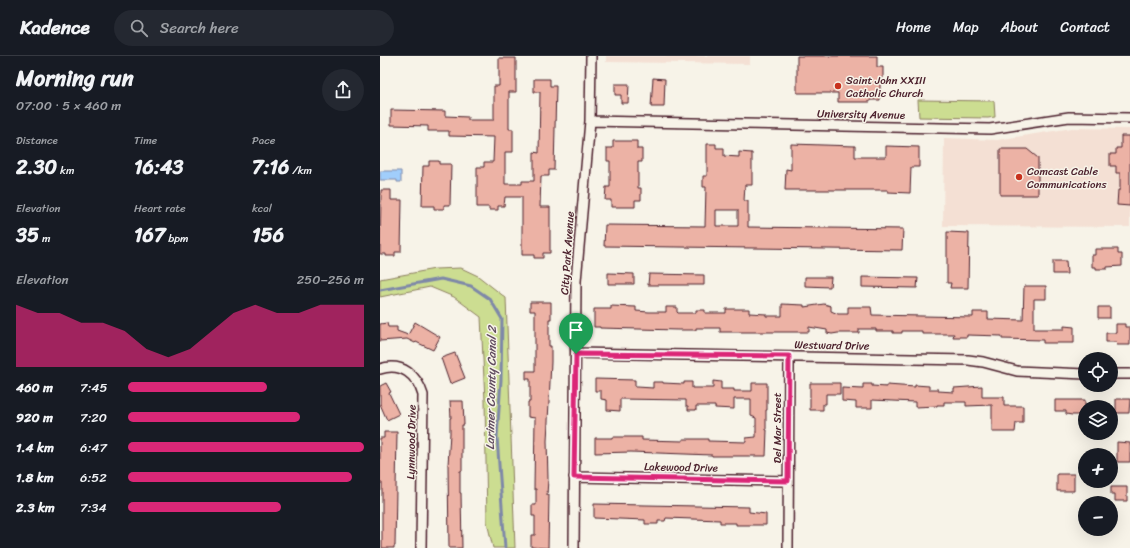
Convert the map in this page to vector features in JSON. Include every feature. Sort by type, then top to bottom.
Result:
[{"type":"street","name":"City Park Avenue","points":[[574,548],[576,281],[590,121],[591,56]]},
{"type":"street","name":"University Avenue","points":[[590,121],[990,129],[1069,118],[1130,118]]},
{"type":"street","name":"Westward Drive","points":[[576,354],[789,356],[968,360],[983,362],[1017,371],[1078,374]]},
{"type":"street","name":"Del Mar Street","points":[[788,548],[789,356]]},
{"type":"street","name":"Lynnwood Drive","points":[[380,369],[391,367],[400,368],[409,372],[416,378],[424,395],[421,548]]},
{"type":"street","points":[[1118,374],[1130,374]]},
{"type":"street","name":"Lakewood Drive","points":[[574,477],[788,481]]},
{"type":"shaded area","points":[[606,56],[750,56],[750,64],[606,62]]},
{"type":"shaded area","points":[[1072,128],[1130,129],[1130,227],[943,226],[944,138],[997,140]]},
{"type":"green space","points":[[918,100],[994,101],[995,117],[919,117]]},
{"type":"green space","points":[[461,268],[478,276],[506,298],[515,548],[493,548],[487,522],[485,401],[481,317],[454,297],[430,287],[380,297],[380,279],[435,269]]},
{"type":"water","points":[[380,171],[401,171],[401,182],[397,182],[397,180],[380,180]]},
{"type":"building","name":"Saint John XXIII Catholic Church","points":[[797,56],[877,56],[877,67],[883,67],[883,78],[880,78],[880,100],[870,100],[870,102],[838,102],[838,93],[797,93]]},
{"type":"building","points":[[499,58],[516,58],[516,92],[509,92],[509,129],[513,129],[513,152],[505,152],[505,184],[522,184],[522,181],[534,181],[534,152],[539,153],[540,92],[534,92],[534,79],[550,79],[550,86],[556,86],[554,170],[549,170],[549,176],[541,176],[540,207],[550,207],[550,253],[543,253],[543,258],[534,258],[534,255],[522,255],[522,197],[505,197],[504,206],[498,206],[498,210],[489,210],[489,207],[477,207],[477,167],[484,167],[484,162],[493,162],[494,137],[449,136],[449,131],[428,131],[428,126],[391,125],[391,110],[445,111],[445,116],[468,117],[468,120],[494,120],[494,86],[499,86]]},
{"type":"building","points":[[653,78],[665,79],[664,107],[651,107]]},
{"type":"building","points":[[615,84],[629,84],[628,103],[621,103],[621,95],[615,95]]},
{"type":"building","points":[[1121,136],[1130,136],[1130,206],[1117,205],[1118,190],[1120,190],[1120,173],[1116,173],[1116,166],[1110,166],[1110,154],[1116,154],[1116,148],[1121,148]]},
{"type":"building","points":[[613,141],[637,141],[637,149],[642,149],[642,162],[638,162],[638,188],[641,188],[641,200],[635,200],[635,207],[611,207],[611,200],[605,200],[606,187],[610,187],[610,161],[607,161],[607,148],[613,148]]},
{"type":"building","points":[[707,144],[716,144],[716,148],[724,148],[724,156],[739,157],[739,152],[752,153],[752,185],[745,185],[744,201],[748,201],[748,227],[903,229],[902,250],[604,246],[605,225],[705,226],[706,187],[703,187],[703,176],[707,176]],"holes":[[[716,210],[738,210],[738,226],[716,226]]]},
{"type":"building","points":[[791,144],[855,146],[855,157],[886,157],[886,146],[919,147],[919,167],[911,167],[910,193],[888,192],[888,190],[785,190],[786,169],[791,170]]},
{"type":"building","name":"Comcast Cable Communications","points":[[1000,149],[1027,149],[1038,158],[1038,195],[1000,195]]},
{"type":"building","points":[[429,161],[439,161],[439,164],[451,164],[450,205],[444,205],[444,209],[434,209],[434,206],[422,206],[423,166],[429,166]]},
{"type":"building","points":[[381,190],[391,190],[391,200],[402,200],[401,252],[395,252],[395,256],[380,254]]},
{"type":"building","points":[[947,232],[969,233],[968,288],[950,288],[951,283],[947,283]]},
{"type":"building","points":[[1095,249],[1118,249],[1118,254],[1122,254],[1122,266],[1107,267],[1107,269],[1096,269],[1096,267],[1092,267],[1092,255],[1095,255]]},
{"type":"building","points":[[1053,261],[1066,261],[1067,274],[1053,274]]},
{"type":"building","points":[[608,273],[634,274],[634,284],[608,284]]},
{"type":"building","points":[[649,274],[704,275],[704,285],[648,285]]},
{"type":"building","points":[[805,277],[831,277],[830,287],[805,286]]},
{"type":"building","points":[[862,277],[918,278],[917,288],[862,287]]},
{"type":"building","points":[[1024,286],[1046,286],[1046,299],[1034,299],[1034,329],[1064,329],[1064,326],[1074,327],[1074,343],[1043,343],[1043,340],[1002,339],[1002,336],[967,335],[967,337],[953,337],[954,334],[922,334],[922,331],[902,331],[902,333],[893,333],[893,331],[876,331],[876,329],[859,329],[859,333],[832,334],[827,333],[827,330],[809,327],[809,332],[720,332],[720,328],[678,330],[594,327],[594,309],[611,309],[611,306],[636,307],[636,311],[649,312],[666,312],[666,307],[677,307],[678,313],[696,313],[696,310],[705,310],[705,313],[726,313],[726,309],[749,309],[749,313],[766,314],[766,316],[782,316],[782,304],[804,305],[804,307],[824,304],[831,306],[831,311],[838,314],[848,314],[848,307],[871,307],[872,315],[973,317],[973,312],[988,312],[988,319],[1023,320]]},
{"type":"building","points":[[530,302],[551,302],[551,319],[549,319],[549,346],[551,346],[551,362],[547,441],[547,495],[549,495],[548,548],[531,547],[531,535],[535,535],[535,516],[532,516],[532,505],[536,505],[536,489],[534,489],[535,418],[528,417],[528,402],[530,402],[530,379],[526,379],[526,371],[535,371],[535,311],[530,311]]},
{"type":"building","points":[[1098,307],[1110,307],[1110,318],[1098,318]]},
{"type":"building","points":[[415,322],[440,337],[433,350],[407,339],[380,341],[380,324],[387,323],[388,327],[397,327],[397,331],[408,335]]},
{"type":"building","points":[[1116,324],[1125,324],[1125,327],[1130,327],[1130,345],[1117,345],[1116,342],[1106,342],[1106,333],[1116,333]]},
{"type":"building","points":[[455,353],[465,378],[450,384],[441,358]]},
{"type":"building","points":[[595,379],[635,380],[635,387],[653,388],[653,382],[684,384],[684,382],[692,382],[692,388],[713,388],[713,381],[721,382],[721,389],[734,389],[734,391],[752,391],[752,383],[767,383],[766,456],[712,456],[631,452],[595,453],[595,438],[642,437],[642,440],[683,441],[683,439],[708,439],[708,441],[746,442],[746,438],[756,437],[756,418],[751,416],[751,399],[734,399],[734,409],[715,408],[715,406],[696,406],[696,410],[688,410],[686,400],[620,399],[620,411],[607,410],[607,400],[601,399],[601,391],[595,391]]},
{"type":"building","points":[[386,383],[399,414],[387,420],[380,404],[380,386]]},
{"type":"building","points":[[810,383],[840,383],[840,394],[826,394],[826,404],[823,404],[823,410],[810,410]]},
{"type":"building","points":[[863,384],[887,387],[887,385],[915,387],[915,385],[929,386],[929,389],[954,392],[954,388],[982,386],[982,397],[1004,397],[1004,406],[1023,406],[1023,423],[1016,423],[1015,432],[992,432],[992,405],[966,406],[966,402],[944,402],[944,405],[915,407],[915,402],[872,400],[872,408],[856,408],[856,402],[842,401],[842,388],[863,389]]},
{"type":"building","points":[[1130,399],[1129,413],[1118,413],[1118,400],[1116,400]]},
{"type":"building","points":[[1055,400],[1078,400],[1078,415],[1066,414],[1066,411],[1055,411]]},
{"type":"building","points":[[450,401],[463,401],[464,425],[462,425],[462,471],[460,471],[462,548],[449,548],[448,465],[451,418]]},
{"type":"building","points":[[384,432],[397,432],[394,548],[382,548],[380,438],[384,438]]},
{"type":"building","points":[[1117,442],[1130,443],[1130,462],[1118,462]]},
{"type":"building","points":[[1057,474],[1074,474],[1074,491],[1057,491]]},
{"type":"building","points":[[1127,487],[1127,501],[1118,501],[1118,496],[1111,495],[1111,488]]},
{"type":"building","points":[[594,504],[749,507],[749,512],[766,514],[766,525],[736,525],[736,523],[720,523],[720,520],[666,518],[665,521],[658,521],[658,524],[645,524],[645,520],[594,518]]},
{"type":"waterway","name":"Larimer County Canal 2","points":[[380,290],[441,279],[471,286],[490,299],[502,319],[501,380],[497,437],[505,548]]},
{"type":"place","name":"Saint John XXIII Catholic Church","points":[[838,86]]},
{"type":"place","name":"Comcast Cable Communications","points":[[1019,177]]},
{"type":"route","points":[[576,354],[789,356],[788,481],[574,477],[576,354]]}]
